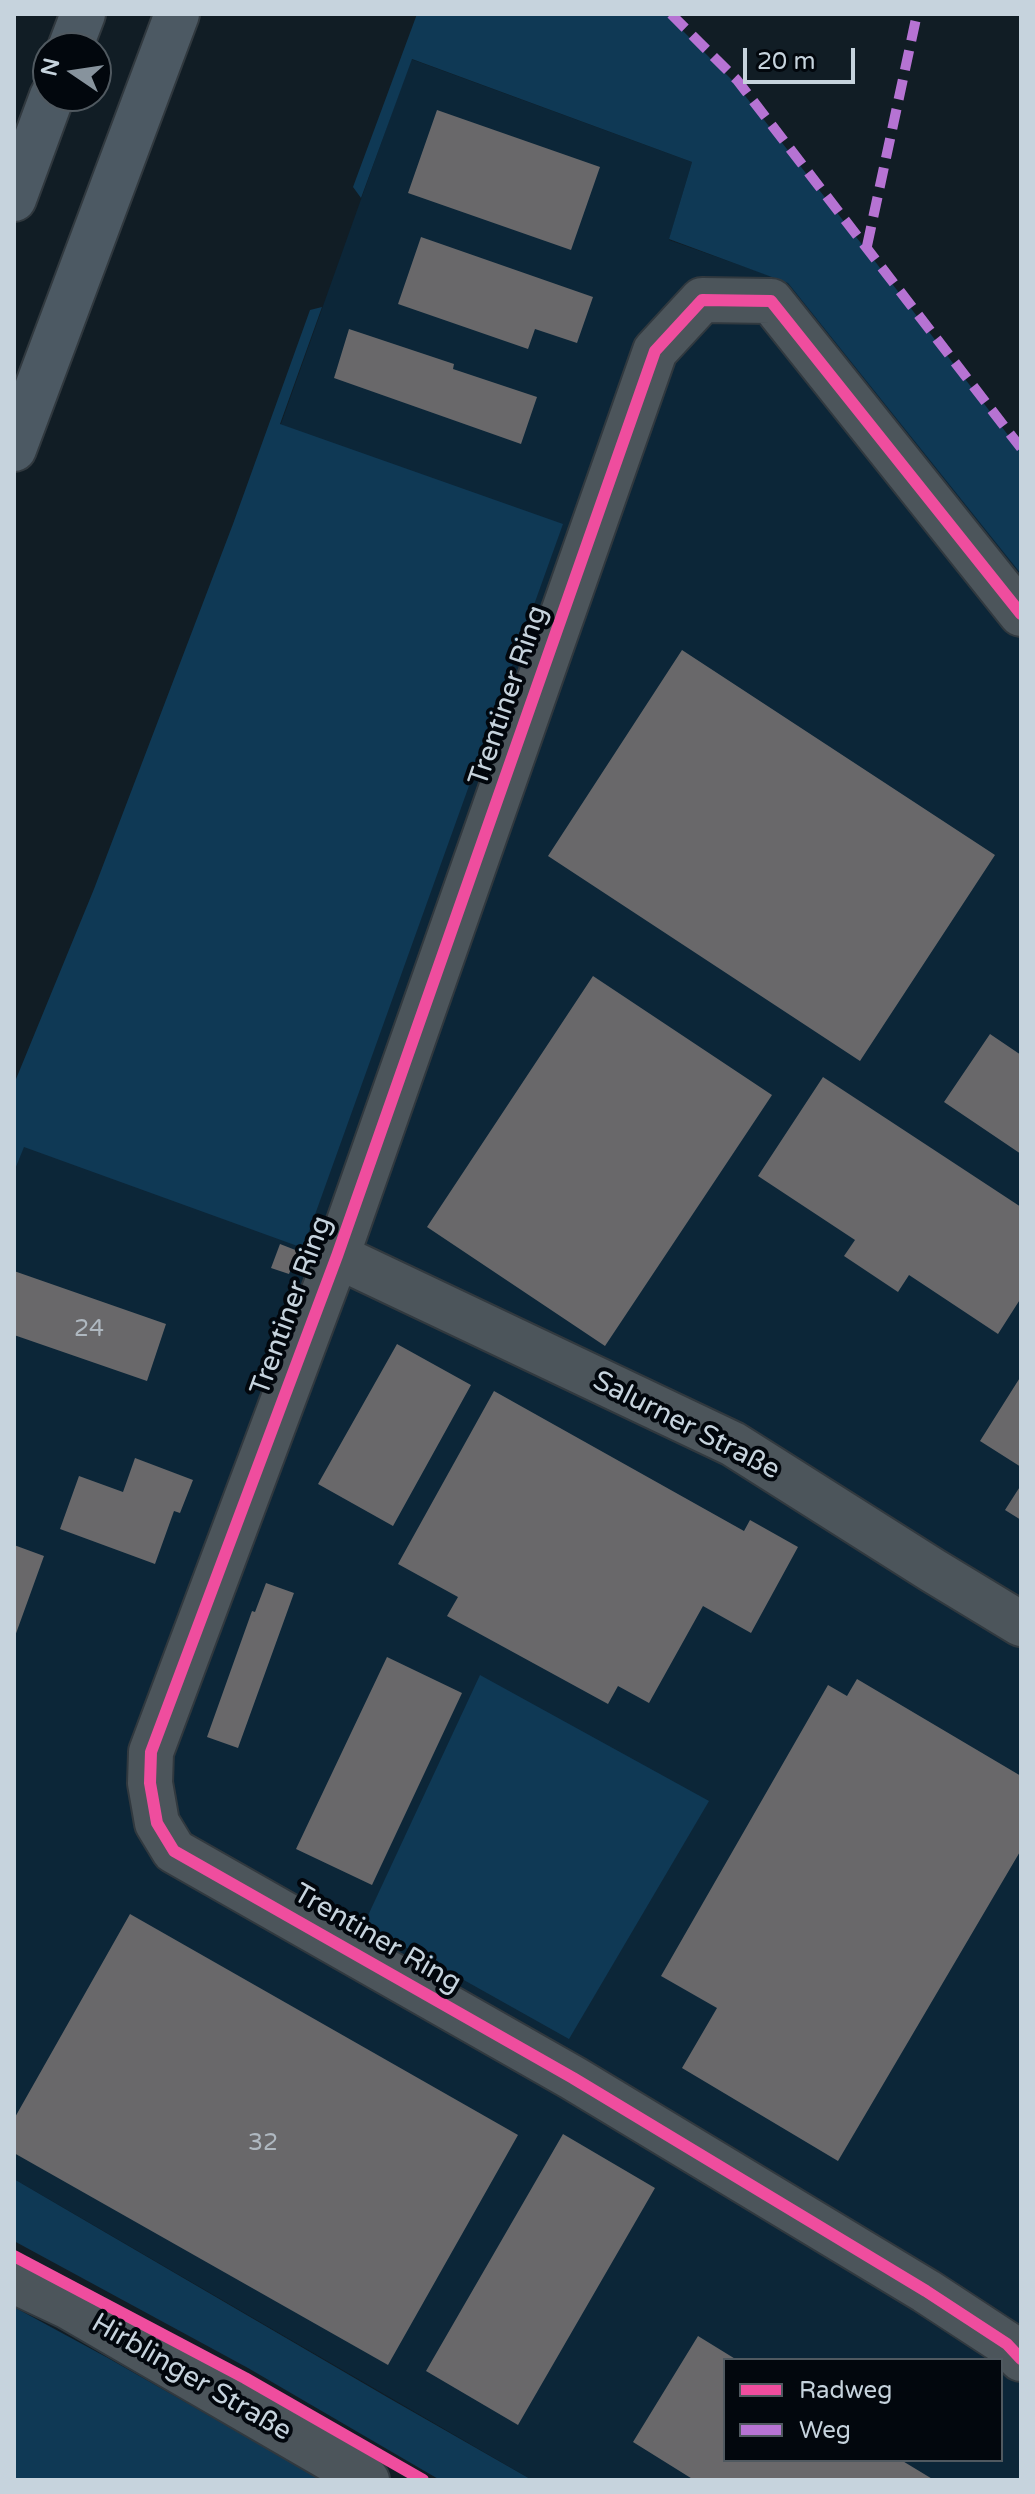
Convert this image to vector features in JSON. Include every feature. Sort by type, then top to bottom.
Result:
[{"type":"highway","points":[[14,449],[177,14]]},
{"type":"highway","points":[[14,199],[46,112]]},
{"type":"street","name":"Trentiner Ring","points":[[1021,614],[771,301],[702,300],[655,351],[337,1256],[151,1752],[150,1783],[157,1823],[174,1851],[573,2078],[926,2291],[1007,2344],[1021,2359]]},
{"type":"street","name":"Salurner Straße","points":[[337,1256],[733,1444],[1021,1624]]},
{"type":"street","name":"Hirblinger Straße","points":[[14,2281],[67,2306],[367,2480]]},
{"type":"shaded area","points":[[417,14],[667,15],[735,83],[1021,452],[1021,574],[788,283],[669,239],[692,162],[412,59],[361,198],[353,187]]},
{"type":"shaded area","points":[[411,59],[692,162],[669,240],[788,282],[1021,574],[1021,2480],[532,2480],[14,2179],[14,1173]]},
{"type":"shaded area","points":[[322,307],[280,424],[563,524],[303,1248],[24,1147],[14,1172],[14,1084],[94,889],[233,524],[310,310]]},
{"type":"shaded area","points":[[480,1675],[709,1801],[569,2039],[364,1924]]},
{"type":"shaded area","points":[[14,2179],[532,2480],[440,2480],[248,2368],[14,2241]]},
{"type":"shaded area","points":[[14,2307],[108,2358],[322,2480],[14,2480]]},
{"type":"building","points":[[437,110],[600,167],[571,250],[408,193]]},
{"type":"building","points":[[421,237],[593,297],[577,343],[535,329],[528,349],[398,304]]},
{"type":"building","points":[[349,329],[454,364],[453,369],[537,397],[521,444],[334,378]]},
{"type":"building","points":[[682,650],[995,855],[860,1061],[548,856]]},
{"type":"building","points":[[593,976],[772,1095],[605,1346],[427,1227]]},
{"type":"building","points":[[990,1034],[1021,1055],[1021,1154],[944,1102]]},
{"type":"building","points":[[823,1077],[1021,1207],[1021,1298],[998,1334],[909,1275],[898,1292],[844,1256],[855,1240],[758,1176]]},
{"type":"building","points":[[280,1244],[298,1251],[289,1274],[271,1268]]},
{"type":"building","points":[[14,1271],[166,1324],[147,1381],[14,1335]]},
{"type":"building","points":[[397,1344],[471,1385],[393,1526],[318,1484]]},
{"type":"building","points":[[1021,1376],[1021,1467],[980,1441]]},
{"type":"building","points":[[494,1391],[744,1531],[750,1520],[798,1547],[751,1633],[703,1606],[649,1703],[618,1686],[608,1704],[447,1616],[458,1597],[398,1564]]},
{"type":"building","points":[[135,1458],[193,1480],[180,1513],[174,1511],[155,1564],[60,1529],[79,1476],[123,1492]]},
{"type":"building","points":[[1021,1485],[1021,1520],[1005,1510]]},
{"type":"building","points":[[14,1545],[44,1556],[14,1639]]},
{"type":"building","points":[[266,1583],[294,1593],[238,1748],[207,1737],[252,1611],[255,1612]]},
{"type":"building","points":[[387,1657],[462,1693],[372,1885],[296,1849]]},
{"type":"building","points":[[857,1679],[1021,1776],[1021,1850],[838,2161],[682,2068],[717,2008],[661,1976],[828,1685],[847,1696]]},
{"type":"building","points":[[130,1914],[518,2135],[388,2365],[14,2153],[14,2119]]},
{"type":"building","points":[[563,2134],[655,2188],[518,2425],[426,2371]]},
{"type":"building","points":[[698,2336],[734,2358],[723,2358],[723,2462],[904,2462],[934,2480],[694,2480],[633,2442]]},
{"type":"marked path","points":[[671,14],[737,80],[1021,448]]},
{"type":"marked path","points":[[867,246],[917,14]]},
{"type":"cycle path","points":[[1021,614],[771,301],[702,300],[655,351],[337,1256],[151,1752],[150,1783],[157,1823],[174,1851],[573,2078],[926,2291],[1007,2344],[1021,2359]]},
{"type":"cycle path","points":[[14,2256],[245,2378],[423,2480]]}]
